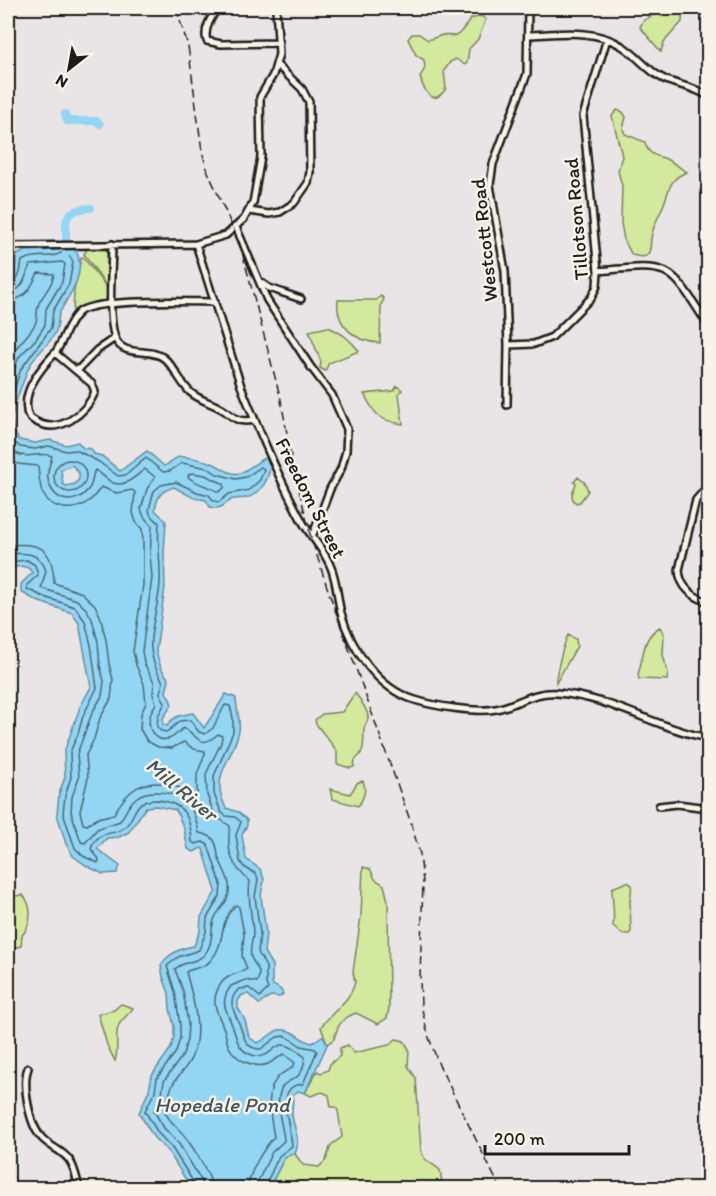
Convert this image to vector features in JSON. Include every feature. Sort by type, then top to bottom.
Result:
[{"type":"street","points":[[218,8],[208,24],[207,41],[221,44],[279,43]]},
{"type":"street","points":[[8,246],[196,244],[218,239],[236,227],[249,211],[255,194],[261,157],[260,97],[277,65],[279,43],[276,8]]},
{"type":"street","name":"Westcott Road","points":[[507,405],[508,345],[505,271],[490,185],[493,164],[527,74],[528,8]]},
{"type":"street","points":[[528,35],[578,33],[607,39],[623,46],[663,78],[689,86],[708,96]]},
{"type":"street","name":"Tillotson Road","points":[[508,345],[534,344],[552,337],[595,292],[598,271],[583,116],[607,39]]},
{"type":"street","points":[[249,211],[269,214],[280,212],[299,197],[308,183],[310,172],[309,102],[302,89],[277,65]]},
{"type":"street","points":[[236,227],[267,300],[332,395],[348,429],[346,451],[341,469],[330,489],[312,537]]},
{"type":"street","points":[[112,244],[112,304],[115,338],[120,346],[162,357],[196,396],[235,418],[255,420]]},
{"type":"street","name":"Freedom Street","points":[[196,244],[241,386],[255,420],[301,519],[330,565],[343,619],[357,650],[364,661],[386,684],[405,696],[435,705],[489,710],[504,707],[532,695],[556,693],[607,703],[681,732],[708,738]]},
{"type":"street","points":[[598,271],[656,267],[668,272],[682,284],[708,325]]},
{"type":"street","points":[[259,281],[269,288],[301,299]]},
{"type":"street","points":[[55,353],[96,389],[86,408],[71,420],[60,425],[42,424],[32,418],[27,410],[28,396],[40,370],[61,344],[76,314],[90,306],[112,304],[215,302]]},
{"type":"street","points":[[77,371],[96,350],[115,338]]},
{"type":"street","points":[[708,486],[696,500],[679,570],[681,580],[688,590],[708,602]]},
{"type":"street","points":[[659,806],[677,804],[708,808]]},
{"type":"street","points":[[28,1068],[25,1077],[26,1092],[36,1129],[43,1140],[70,1161],[79,1188]]},
{"type":"green space","points":[[664,8],[683,8],[682,22],[664,42],[661,52],[640,27],[643,21]]},
{"type":"green space","points":[[481,16],[486,19],[478,39],[469,49],[467,63],[465,65],[456,59],[450,62],[444,71],[446,88],[437,97],[430,96],[420,77],[425,68],[424,60],[416,55],[408,39],[412,34],[419,34],[428,40],[442,35],[455,36],[471,19]]},
{"type":"green space","points":[[617,110],[623,112],[626,117],[623,129],[625,134],[645,142],[652,154],[669,160],[687,172],[676,178],[670,186],[653,229],[649,252],[644,257],[632,255],[624,240],[621,223],[622,186],[618,171],[622,156],[612,116]]},
{"type":"green space","points":[[87,249],[107,250],[108,288],[84,254]]},
{"type":"green space","points":[[83,257],[108,289],[107,298],[104,302],[84,306],[73,313],[74,290]]},
{"type":"green space","points":[[381,296],[384,299],[381,305],[380,343],[355,336],[340,318],[338,300],[376,300]]},
{"type":"green space","points":[[328,327],[345,337],[359,351],[329,363],[325,371],[320,368],[321,362],[309,331]]},
{"type":"green space","points":[[397,386],[402,390],[399,394],[403,424],[388,421],[379,416],[364,394],[394,391]]},
{"type":"green space","points":[[578,477],[585,483],[588,491],[580,502],[576,503],[572,494],[576,484],[574,482]]},
{"type":"green space","points":[[660,627],[664,634],[663,655],[668,673],[667,680],[639,679],[644,648],[650,636]]},
{"type":"green space","points":[[568,635],[576,639],[577,646],[556,683],[560,659]]},
{"type":"green space","points":[[355,693],[366,709],[368,719],[364,729],[362,750],[355,760],[354,767],[350,768],[337,764],[337,751],[315,720],[322,714],[342,712]]},
{"type":"green space","points":[[363,781],[364,794],[358,806],[332,799],[330,789],[350,794],[358,782]]},
{"type":"green space","points":[[363,867],[370,869],[375,879],[384,885],[388,901],[389,1009],[387,1018],[378,1024],[356,1013],[347,1017],[339,1026],[334,1039],[327,1044],[321,1027],[345,1001],[355,982],[353,972],[361,916]]},
{"type":"green space","points":[[8,876],[12,893],[15,896],[23,895],[30,911],[29,924],[22,936],[21,946],[13,948],[8,943]]},
{"type":"green space","points":[[627,882],[632,885],[631,932],[622,934],[613,926],[612,888]]},
{"type":"green space","points":[[121,1004],[133,1008],[118,1027],[115,1061],[107,1045],[98,1014],[114,1010]]},
{"type":"green space","points":[[396,1039],[404,1041],[409,1049],[408,1066],[416,1078],[421,1151],[425,1159],[440,1170],[443,1188],[269,1188],[284,1159],[290,1154],[295,1154],[303,1165],[319,1167],[326,1160],[331,1145],[342,1137],[338,1111],[336,1107],[331,1107],[329,1095],[322,1092],[311,1096],[305,1093],[317,1071],[321,1073],[328,1070],[330,1064],[340,1056],[340,1048],[348,1045],[354,1053],[389,1045]]},
{"type":"water","name":"Hopedale Pond","points":[[58,242],[74,242],[79,258],[78,275],[74,288],[60,312],[55,333],[30,365],[21,387],[12,420],[19,440],[35,443],[50,440],[66,445],[78,442],[83,448],[91,449],[94,454],[102,456],[120,471],[147,451],[164,466],[176,458],[186,457],[213,463],[236,473],[242,472],[264,458],[270,461],[269,473],[264,484],[252,496],[233,499],[214,508],[210,507],[206,500],[194,498],[174,487],[160,495],[155,510],[166,521],[165,587],[156,651],[161,668],[169,680],[166,692],[172,705],[163,718],[163,725],[167,726],[178,716],[193,713],[204,728],[226,694],[236,698],[239,731],[221,777],[221,796],[226,808],[238,812],[247,820],[242,835],[246,859],[260,869],[264,879],[261,896],[266,933],[264,952],[272,965],[272,984],[283,994],[280,997],[271,996],[259,1004],[248,994],[242,995],[238,1001],[238,1008],[245,1020],[249,1037],[257,1043],[276,1031],[284,1030],[312,1043],[322,1036],[327,1045],[305,1093],[298,1091],[293,1095],[292,1115],[297,1149],[295,1154],[290,1154],[284,1159],[269,1188],[191,1188],[168,1151],[154,1138],[139,1113],[149,1090],[152,1075],[171,1048],[174,1037],[169,993],[161,965],[176,952],[194,946],[200,931],[201,917],[216,891],[203,849],[194,852],[188,849],[184,829],[176,810],[156,806],[146,807],[129,832],[119,837],[107,838],[97,849],[120,866],[117,873],[103,874],[73,856],[66,844],[57,814],[59,794],[65,777],[64,752],[80,707],[91,687],[79,623],[72,613],[37,601],[21,592],[21,584],[32,573],[28,568],[22,566],[8,568],[8,283],[14,271],[17,255],[25,251],[56,250]],"holes":[[[72,465],[79,473],[79,479],[75,484],[66,486],[63,484],[61,470]]]},
{"type":"waterway","name":"Mill River","points":[[65,114],[67,121],[97,121],[100,124]]},
{"type":"waterway","name":"Mill River","points":[[66,253],[68,217],[72,212],[91,208]]},
{"type":"railway","points":[[176,8],[188,46],[202,151],[208,172],[240,244],[281,400],[292,461],[310,534],[420,854],[423,882],[421,1005],[428,1035],[439,1065],[500,1188]]}]
